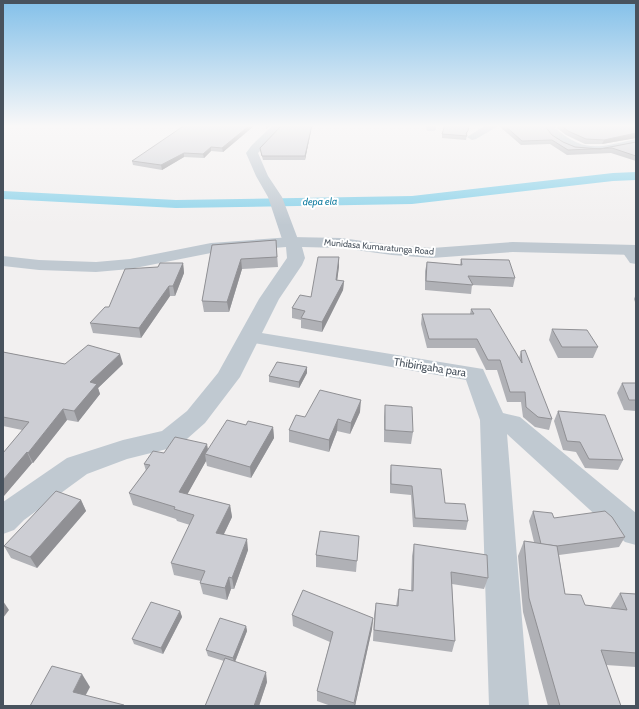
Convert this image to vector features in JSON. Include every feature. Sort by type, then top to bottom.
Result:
[{"type":"street","points":[[3,521],[13,511],[77,466],[123,450],[170,439],[196,417],[228,377],[269,299],[293,265],[296,258],[295,249],[291,242],[277,202],[254,158]]},
{"type":"street","name":"Munidasa Kumaratunga Road","points":[[3,261],[38,265],[96,267],[130,264],[211,248],[291,242],[341,243],[392,250],[432,253],[513,247],[634,253]]},
{"type":"street","name":"Thibirigaha para","points":[[250,337],[475,374],[493,420]]},
{"type":"street","points":[[509,706],[493,420],[511,423],[636,532]]},
{"type":"building","points":[[136,158],[174,158],[161,165],[132,161]]},
{"type":"building","points":[[276,240],[277,257],[241,259],[227,302],[202,301],[212,245]]},
{"type":"building","points":[[318,257],[339,257],[336,280],[344,281],[322,322],[301,318],[305,311],[292,308],[300,295],[311,297]]},
{"type":"building","points":[[461,259],[509,260],[515,278],[468,276],[473,285],[426,281],[427,262],[462,265]]},
{"type":"building","points":[[160,263],[183,263],[173,286],[169,286],[139,328],[90,323],[105,307],[109,307],[125,269],[158,267]]},
{"type":"building","points":[[471,309],[490,309],[522,363],[521,351],[525,350],[552,419],[538,417],[526,407],[525,392],[510,392],[500,360],[488,360],[477,339],[429,339],[422,314],[474,314]]},
{"type":"building","points":[[552,329],[587,330],[598,347],[562,347]]},
{"type":"building","points":[[88,345],[120,354],[90,382],[97,384],[74,411],[63,409],[28,453],[27,452],[3,480],[3,453],[29,422],[3,417],[3,352],[65,364]]},
{"type":"building","points":[[277,362],[307,367],[299,382],[269,376]]},
{"type":"building","points":[[622,383],[636,383],[636,400],[629,400]]},
{"type":"building","points":[[320,390],[361,400],[351,423],[338,419],[329,440],[289,430],[296,415],[305,417]]},
{"type":"building","points":[[385,405],[412,407],[413,432],[385,430]]},
{"type":"building","points":[[558,411],[605,415],[623,460],[589,459],[580,442],[567,441]]},
{"type":"building","points":[[227,420],[246,425],[248,421],[273,427],[250,467],[205,454]]},
{"type":"building","points":[[175,437],[207,444],[179,492],[230,505],[216,533],[247,539],[232,578],[229,577],[225,588],[200,583],[205,571],[171,563],[194,515],[174,509],[175,507],[129,493],[150,465],[144,464],[153,451],[164,453]]},
{"type":"building","points":[[391,465],[441,469],[445,503],[465,504],[468,521],[415,518],[412,486],[391,484]]},
{"type":"building","points":[[56,491],[81,500],[30,557],[4,546]]},
{"type":"building","points":[[533,511],[552,513],[554,518],[605,511],[612,517],[625,537],[557,546],[541,544]]},
{"type":"building","points":[[320,531],[359,536],[357,561],[316,555]]},
{"type":"building","points":[[524,541],[557,546],[565,594],[581,595],[585,605],[627,610],[620,593],[636,594],[636,653],[601,650],[621,706],[560,706],[529,598]]},
{"type":"building","points":[[414,544],[487,555],[488,578],[451,572],[455,641],[374,630],[376,603],[398,606],[399,589],[413,591]]},
{"type":"building","points":[[303,590],[373,618],[354,703],[317,691],[333,632],[292,615]]},
{"type":"building","points":[[151,602],[180,611],[161,648],[132,639]]},
{"type":"building","points":[[220,618],[246,626],[233,658],[206,650]]},
{"type":"building","points":[[225,658],[266,672],[254,706],[205,706]]},
{"type":"building","points":[[52,666],[82,674],[73,692],[124,705],[30,706]]},
{"type":"waterway","name":"depa ela","points":[[3,195],[176,204],[412,200],[613,177],[636,176]]}]
